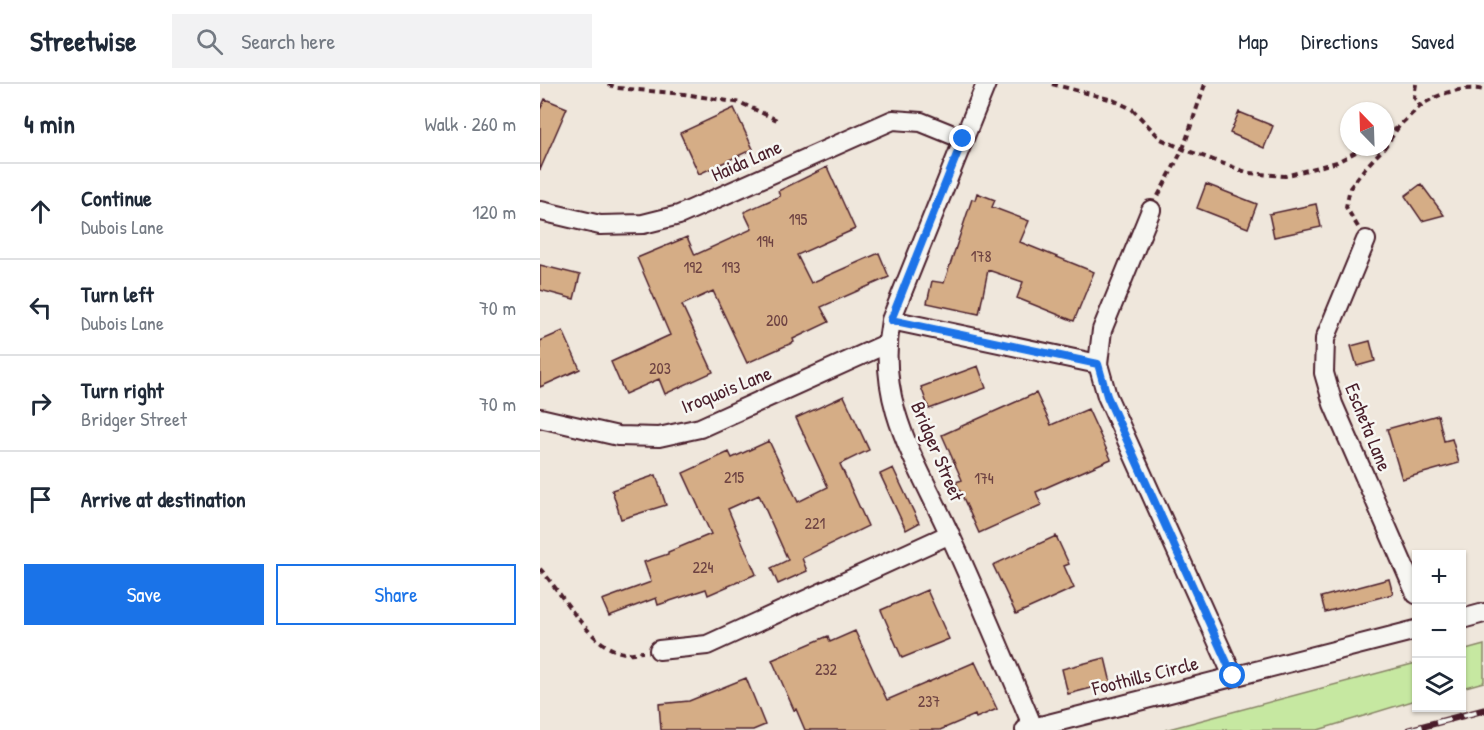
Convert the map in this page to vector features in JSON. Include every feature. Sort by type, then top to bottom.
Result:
[{"type":"street","name":"Bridger Street","points":[[986,84],[891,320],[886,344],[888,387],[902,434],[950,534],[1029,728]]},
{"type":"street","name":"Haida Lane","points":[[541,211],[600,225],[643,224],[679,215],[893,120],[921,122],[963,139]]},
{"type":"street","points":[[1151,210],[1102,330],[1098,364],[1107,396],[1233,676]]},
{"type":"street","name":"Escheta Lane","points":[[1366,240],[1325,339],[1324,373],[1333,404],[1412,585]]},
{"type":"street","points":[[891,320],[1098,364]]},
{"type":"street","name":"Iroquois Lane","points":[[540,418],[618,436],[659,437],[700,428],[886,344]]},
{"type":"street","points":[[659,650],[707,645],[950,534]]},
{"type":"street","points":[[1466,618],[1484,614]]},
{"type":"street","name":"Foothills Circle","points":[[1029,728],[1412,631]]},
{"type":"path","points":[[608,84],[617,88],[684,94],[741,103],[777,120]]},
{"type":"path","points":[[1052,84],[1113,100],[1132,109],[1161,139],[1249,174],[1285,176],[1337,162],[1348,156]]},
{"type":"path","points":[[1151,210],[1183,149],[1205,84]]},
{"type":"path","points":[[1416,84],[1414,98],[1420,107]]},
{"type":"path","points":[[1394,129],[1427,101],[1448,93],[1476,88],[1484,90]]},
{"type":"path","points":[[1366,240],[1346,207],[1350,188],[1384,148],[1402,122]]},
{"type":"path","points":[[540,569],[593,635],[612,650],[626,654],[659,650]]},
{"type":"green space","points":[[1484,645],[1484,682],[1466,687],[1466,658],[1466,650]]},
{"type":"green space","points":[[1412,664],[1412,701],[1318,730],[1165,730]]},
{"type":"building","points":[[545,99],[567,108],[540,170],[540,110]]},
{"type":"building","points":[[734,108],[753,149],[699,174],[680,133]]},
{"type":"building","points":[[1239,112],[1273,126],[1264,148],[1230,133]]},
{"type":"building","points":[[827,167],[855,229],[797,255],[811,283],[879,253],[889,277],[821,307],[829,322],[793,339],[794,342],[747,363],[713,291],[682,305],[713,372],[665,394],[659,379],[625,394],[611,362],[670,335],[637,258],[687,237],[695,255],[752,229],[744,212],[780,196],[778,191]]},
{"type":"building","points":[[1206,184],[1257,204],[1248,228],[1197,208]]},
{"type":"building","points":[[1421,184],[1444,215],[1422,221],[1405,196]]},
{"type":"building","points":[[977,193],[995,200],[992,207],[1029,221],[1020,242],[1094,272],[1074,321],[1017,298],[1023,282],[988,270],[979,314],[927,303],[932,281],[944,283],[972,199],[975,200]]},
{"type":"building","points":[[1316,204],[1321,227],[1274,237],[1269,214]]},
{"type":"building","points":[[540,265],[580,275],[574,299],[540,290]]},
{"type":"building","points":[[563,331],[580,369],[540,387],[540,341]]},
{"type":"building","points":[[1370,341],[1375,361],[1357,366],[1351,346]]},
{"type":"building","points":[[978,366],[986,388],[929,409],[921,387]]},
{"type":"building","points":[[1036,393],[1051,425],[1088,409],[1111,459],[1036,492],[1041,505],[979,533],[956,482],[962,480],[942,435]]},
{"type":"building","points":[[844,396],[869,450],[840,464],[868,526],[802,558],[807,571],[778,584],[771,568],[788,560],[759,495],[728,509],[756,574],[708,595],[706,589],[658,605],[656,598],[609,616],[602,600],[651,582],[644,562],[668,554],[668,552],[711,534],[683,473],[729,452],[732,458],[769,441],[798,502],[828,487],[796,418]]},
{"type":"building","points":[[1438,415],[1444,441],[1452,439],[1459,463],[1402,479],[1387,429]]},
{"type":"building","points":[[893,468],[919,523],[906,530],[880,474]]},
{"type":"building","points":[[656,475],[666,505],[621,519],[612,490]]},
{"type":"building","points":[[1056,536],[1069,564],[1064,566],[1074,588],[1016,614],[993,565]]},
{"type":"building","points":[[1389,579],[1393,594],[1325,612],[1321,597]]},
{"type":"building","points":[[927,590],[949,639],[902,658],[881,610]]},
{"type":"building","points":[[855,631],[887,700],[975,662],[997,709],[976,718],[975,715],[940,730],[805,730],[772,660],[828,636],[830,642]]},
{"type":"building","points":[[1105,658],[1111,683],[1068,694],[1062,669]]},
{"type":"building","points":[[746,678],[765,725],[753,730],[661,730],[659,704],[689,701]]},
{"type":"railway","points":[[1409,730],[1484,710]]},
{"type":"route","points":[[963,139],[891,320],[1098,364],[1107,396],[1233,676]]}]
